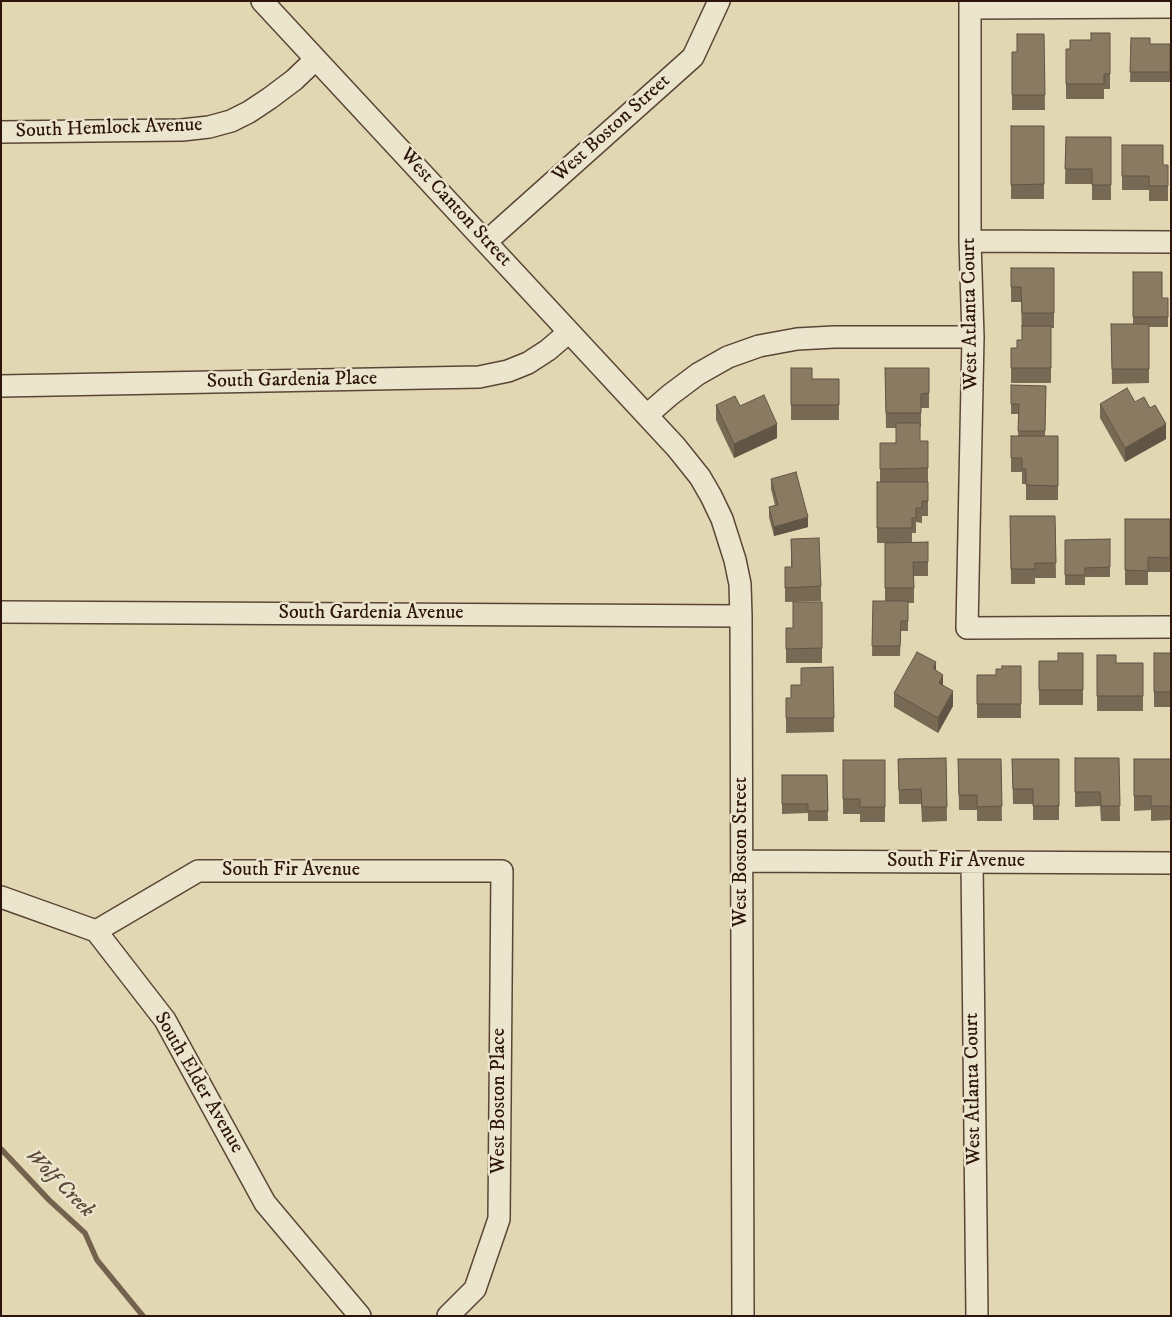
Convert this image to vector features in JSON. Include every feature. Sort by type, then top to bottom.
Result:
[{"type":"street","name":"West Canton Street","points":[[262,1],[647,415]]},
{"type":"street","name":"West Boston Street","points":[[486,242],[693,57],[719,1]]},
{"type":"street","points":[[970,5],[1171,7]]},
{"type":"street","name":"West Atlanta Court","points":[[970,5],[970,242],[973,337],[968,628],[1171,626]]},
{"type":"street","name":"South Hemlock Avenue","points":[[1,132],[182,130],[209,127],[231,121],[249,112],[294,80],[316,59]]},
{"type":"street","points":[[970,242],[1171,242]]},
{"type":"street","name":"South Gardenia Place","points":[[1,386],[479,377],[508,371],[528,363],[548,350],[569,332]]},
{"type":"street","points":[[647,415],[698,374],[728,357],[759,346],[797,339],[834,337],[973,337]]},
{"type":"street","name":"West Boston Street","points":[[647,415],[700,477],[711,496],[722,519],[735,560],[740,584],[743,1316]]},
{"type":"street","name":"South Gardenia Avenue","points":[[1,612],[741,616]]},
{"type":"street","name":"South Fir Avenue","points":[[742,861],[1171,863]]},
{"type":"street","name":"West Atlanta Court","points":[[972,862],[977,1316]]},
{"type":"street","name":"South Fir Avenue","points":[[96,931],[198,871],[502,871]]},
{"type":"street","name":"West Boston Place","points":[[448,1316],[475,1289],[499,1219],[502,871]]},
{"type":"street","points":[[1,897],[96,931]]},
{"type":"street","name":"South Elder Avenue","points":[[96,931],[165,1020],[265,1203],[360,1316]]},
{"type":"building","points":[[1091,33],[1110,33],[1110,74],[1104,74],[1104,84],[1066,84],[1066,49],[1070,49],[1070,40],[1091,40]]},
{"type":"building","points":[[1017,34],[1044,34],[1045,95],[1012,95],[1012,52],[1017,52]]},
{"type":"building","points":[[1131,38],[1150,38],[1150,44],[1170,44],[1170,72],[1130,72]]},
{"type":"building","points":[[1011,126],[1044,126],[1044,184],[1011,185]]},
{"type":"building","points":[[1066,137],[1111,137],[1111,185],[1092,185],[1092,169],[1065,169]]},
{"type":"building","points":[[1122,145],[1163,145],[1163,165],[1168,165],[1168,186],[1149,186],[1149,176],[1122,176]]},
{"type":"building","points":[[1011,268],[1054,268],[1054,313],[1022,313],[1021,287],[1011,287]]},
{"type":"building","points":[[1133,272],[1162,272],[1162,298],[1168,298],[1168,317],[1133,317]]},
{"type":"building","points":[[1111,324],[1149,324],[1149,369],[1112,369]]},
{"type":"building","points":[[1022,326],[1051,326],[1051,368],[1011,368],[1011,348],[1017,348],[1017,340],[1022,340]]},
{"type":"building","points":[[791,368],[812,368],[812,379],[839,379],[839,405],[791,405]]},
{"type":"building","points":[[885,368],[929,368],[929,393],[921,394],[921,413],[886,413]]},
{"type":"building","points":[[1011,385],[1046,386],[1045,431],[1018,431],[1019,404],[1011,404]]},
{"type":"building","points":[[1127,388],[1135,402],[1144,397],[1150,408],[1155,405],[1166,424],[1125,448],[1100,404]]},
{"type":"building","points":[[764,395],[777,424],[734,444],[716,405],[735,396],[740,406]]},
{"type":"building","points":[[896,423],[920,423],[920,441],[928,441],[928,468],[880,469],[880,443],[896,443]]},
{"type":"building","points":[[1011,436],[1058,436],[1058,486],[1026,485],[1026,469],[1022,469],[1022,458],[1011,458]]},
{"type":"building","points":[[796,472],[808,517],[774,527],[769,507],[778,505],[771,479]]},
{"type":"building","points":[[877,482],[928,482],[928,501],[922,501],[922,508],[916,508],[916,518],[912,518],[912,528],[877,528]]},
{"type":"building","points":[[1010,516],[1055,516],[1056,563],[1035,563],[1035,569],[1011,569]]},
{"type":"building","points":[[1125,519],[1170,519],[1170,558],[1148,557],[1148,571],[1125,570]]},
{"type":"building","points":[[819,538],[821,586],[785,588],[785,567],[792,567],[791,539]]},
{"type":"building","points":[[1110,539],[1110,567],[1085,568],[1085,575],[1065,575],[1065,540]]},
{"type":"building","points":[[928,542],[928,562],[913,562],[914,588],[885,588],[885,543]]},
{"type":"building","points":[[873,601],[908,601],[908,621],[901,621],[900,646],[872,646]]},
{"type":"building","points":[[793,602],[822,602],[822,648],[786,649],[786,628],[793,628]]},
{"type":"building","points":[[917,652],[936,662],[933,668],[943,675],[939,683],[953,691],[938,718],[894,693]]},
{"type":"building","points":[[1058,653],[1083,653],[1083,690],[1039,690],[1039,661],[1058,661]]},
{"type":"building","points":[[1154,653],[1171,653],[1171,692],[1154,692]]},
{"type":"building","points":[[1097,655],[1116,655],[1116,663],[1143,663],[1143,696],[1097,696]]},
{"type":"building","points":[[1002,666],[1021,666],[1021,704],[977,704],[977,675],[996,675],[996,669],[1002,669]]},
{"type":"building","points":[[833,667],[834,718],[786,718],[786,698],[791,698],[791,685],[801,685],[801,668]]},
{"type":"building","points":[[946,758],[947,807],[922,807],[921,789],[899,790],[898,759]]},
{"type":"building","points":[[1075,758],[1119,758],[1120,806],[1101,806],[1100,792],[1075,792]]},
{"type":"building","points":[[958,759],[1001,759],[1002,806],[977,807],[977,795],[959,795]]},
{"type":"building","points":[[1012,759],[1059,759],[1059,806],[1033,806],[1033,789],[1013,789]]},
{"type":"building","points":[[1134,759],[1171,759],[1171,806],[1151,806],[1151,796],[1134,796]]},
{"type":"building","points":[[843,760],[885,760],[885,807],[860,807],[860,799],[843,799]]},
{"type":"building","points":[[782,775],[827,775],[828,811],[808,811],[808,804],[782,804]]},
{"type":"waterway","name":"Wolf Creek","points":[[1,1149],[49,1200],[85,1233],[97,1260],[143,1316]]}]
